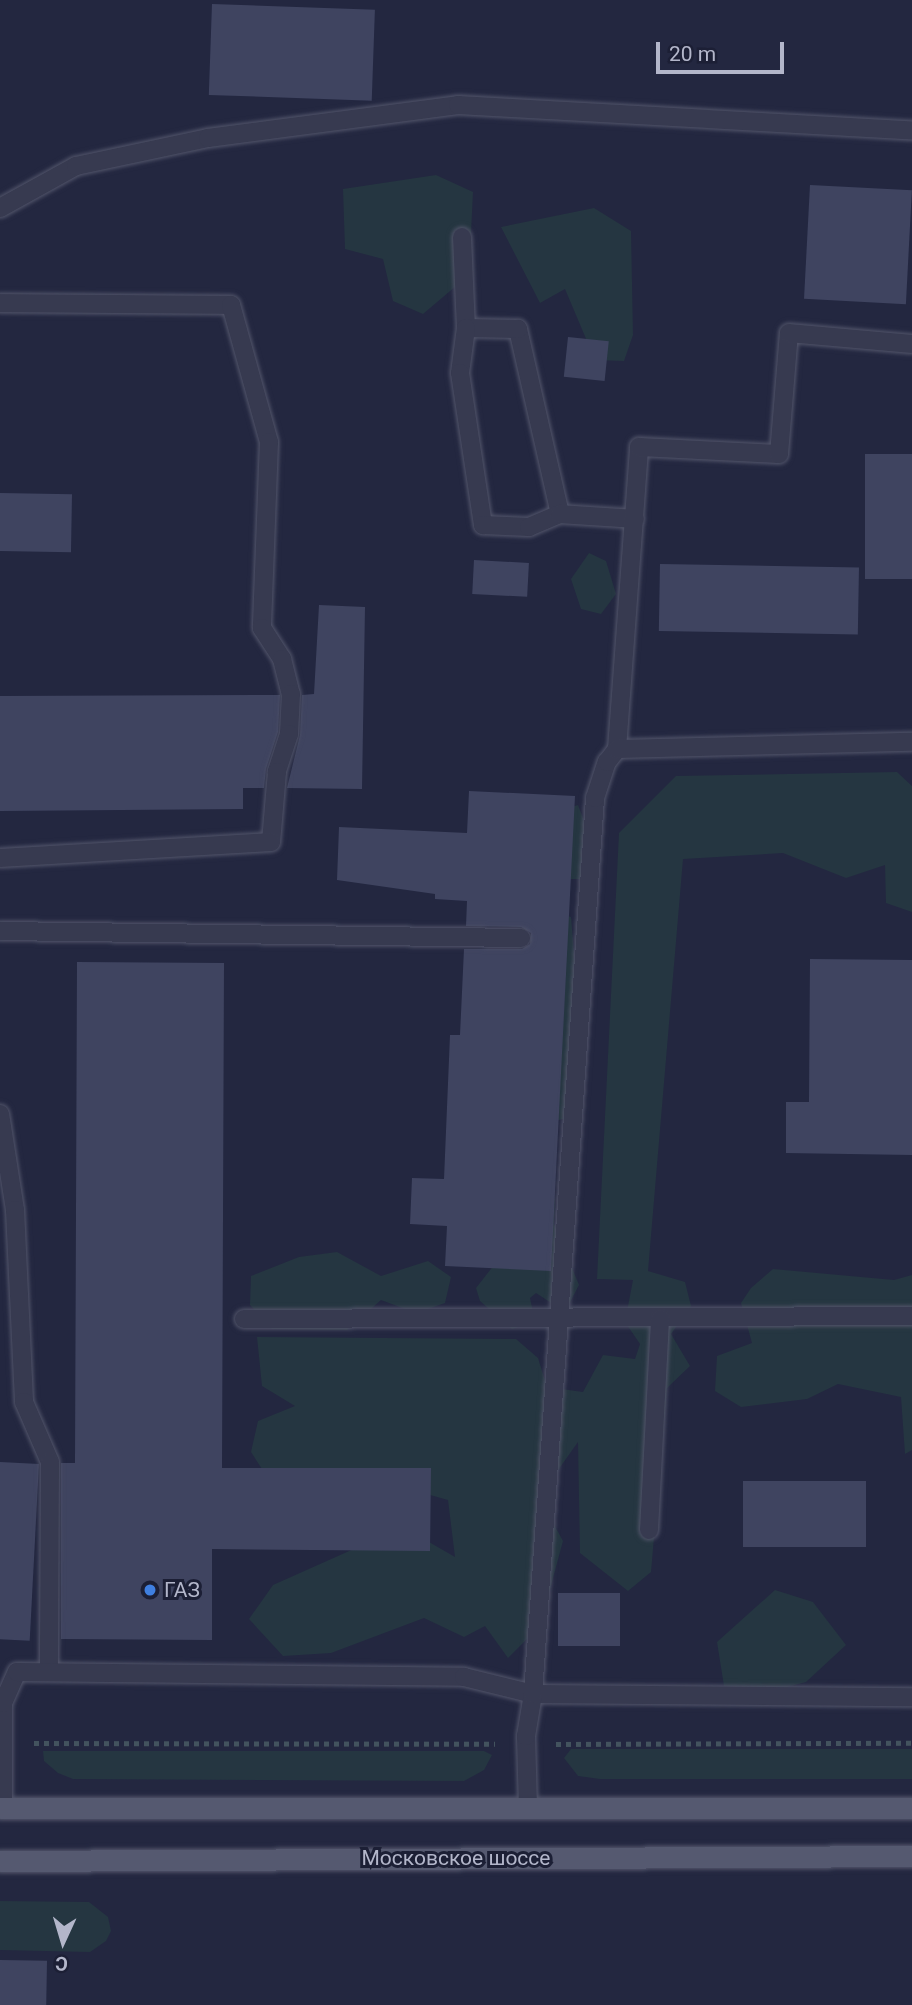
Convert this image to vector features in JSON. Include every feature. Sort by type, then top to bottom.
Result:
[{"type":"main road","points":[[1,1808],[912,1808]]},
{"type":"main road","name":"Московское шоссе","points":[[0,1861],[912,1856]]},
{"type":"lane","points":[[0,208],[76,166],[208,138],[458,105],[912,130]]},
{"type":"lane","points":[[462,237],[466,328],[460,373],[483,524],[529,527],[560,514],[635,519]]},
{"type":"lane","points":[[0,303],[231,305],[269,442],[262,628],[282,659],[292,694],[289,734],[277,772],[271,842],[0,858]]},
{"type":"lane","points":[[466,328],[518,329],[560,514]]},
{"type":"lane","points":[[528,1808],[526,1744],[533,1694],[595,798],[607,762],[617,749],[639,447],[779,454],[789,333],[912,344]]},
{"type":"lane","points":[[617,749],[912,742]]},
{"type":"lane","points":[[0,931],[522,938]]},
{"type":"lane","points":[[0,1114],[15,1210],[24,1402],[50,1462],[49,1672]]},
{"type":"lane","points":[[244,1319],[912,1316]]},
{"type":"lane","points":[[649,1530],[660,1318]]},
{"type":"lane","points":[[1,1808],[3,1703],[17,1672],[464,1677],[533,1694],[912,1697]]},
{"type":"path","points":[[1,1743],[912,1743]]},
{"type":"shaded area","points":[[436,175],[473,192],[469,275],[423,314],[393,301],[383,259],[345,249],[343,189]]},
{"type":"shaded area","points":[[594,208],[631,231],[633,335],[624,361],[595,360],[565,289],[540,303],[501,227]]},
{"type":"shaded area","points":[[589,553],[606,561],[616,594],[601,614],[581,609],[571,579]]},
{"type":"shaded area","points":[[897,772],[912,786],[912,912],[886,903],[885,865],[846,878],[783,853],[683,859],[648,1271],[685,1282],[691,1306],[671,1334],[690,1366],[667,1388],[651,1572],[628,1591],[580,1553],[578,1442],[539,1497],[563,1541],[540,1626],[508,1658],[485,1626],[464,1637],[424,1618],[331,1653],[283,1656],[249,1619],[273,1585],[403,1527],[455,1557],[448,1500],[366,1477],[273,1486],[251,1452],[258,1421],[295,1406],[262,1386],[257,1337],[516,1339],[538,1358],[547,1387],[583,1392],[603,1355],[635,1359],[640,1344],[625,1322],[633,1280],[597,1279],[619,833],[676,776]]},
{"type":"shaded area","points":[[578,805],[598,857],[580,879],[552,879],[547,815]]},
{"type":"shaded area","points":[[550,911],[571,917],[577,990],[566,1118],[552,1122]]},
{"type":"shaded area","points":[[531,1183],[555,1199],[554,1224],[579,1285],[565,1312],[536,1293],[530,1298],[535,1322],[512,1329],[480,1301],[476,1288],[494,1265]]},
{"type":"shaded area","points":[[337,1252],[381,1276],[428,1261],[451,1277],[445,1303],[416,1313],[381,1300],[347,1330],[272,1329],[250,1305],[251,1276],[299,1257]]},
{"type":"shaded area","points":[[773,1269],[894,1280],[912,1275],[912,1450],[905,1454],[901,1397],[838,1384],[807,1399],[741,1407],[715,1391],[717,1356],[752,1343],[741,1303],[751,1288]]},
{"type":"shaded area","points":[[775,1590],[813,1602],[846,1645],[806,1682],[764,1693],[724,1686],[717,1642]]},
{"type":"shaded area","points":[[571,1749],[912,1749],[912,1779],[600,1779],[578,1776],[564,1758]]},
{"type":"shaded area","points":[[43,1751],[484,1751],[492,1755],[484,1770],[464,1781],[73,1779],[58,1773],[44,1761]]},
{"type":"shaded area","points":[[0,1901],[89,1902],[108,1917],[111,1931],[106,1941],[90,1952],[0,1950]]},
{"type":"building","points":[[212,4],[375,10],[372,101],[209,95]]},
{"type":"building","points":[[810,185],[912,190],[906,304],[804,299]]},
{"type":"building","points":[[568,337],[609,341],[605,381],[564,377]]},
{"type":"building","points":[[865,454],[912,454],[912,579],[865,579]]},
{"type":"building","points":[[0,493],[72,494],[71,552],[0,551]]},
{"type":"building","points":[[474,560],[529,563],[527,597],[472,594]]},
{"type":"building","points":[[660,564],[859,567],[858,634],[659,631]]},
{"type":"building","points":[[319,605],[365,607],[362,789],[287,788],[300,735],[302,695],[314,694]]},
{"type":"building","points":[[280,695],[278,732],[266,769],[264,788],[243,788],[243,809],[0,811],[0,696]]},
{"type":"building","points":[[469,791],[575,796],[551,1271],[445,1266],[447,1226],[410,1224],[412,1178],[444,1179],[450,1035],[460,1035],[464,949],[522,949],[530,944],[531,933],[521,927],[466,926],[467,901],[435,899],[435,894],[337,880],[339,827],[467,833]]},
{"type":"building","points":[[810,959],[912,960],[912,1155],[786,1153],[786,1102],[809,1102]]},
{"type":"building","points":[[77,962],[224,963],[222,1468],[431,1468],[430,1551],[212,1549],[212,1640],[61,1639],[61,1463],[75,1463]]},
{"type":"building","points":[[0,1462],[39,1464],[30,1641],[0,1639]]},
{"type":"building","points":[[743,1481],[866,1481],[866,1547],[743,1547]]},
{"type":"building","points":[[558,1593],[620,1593],[620,1646],[558,1646]]},
{"type":"building","points":[[0,1960],[47,1961],[46,2005],[0,2005]]},
{"type":"place","name":"ГАЗ","points":[[150,1590]]}]
